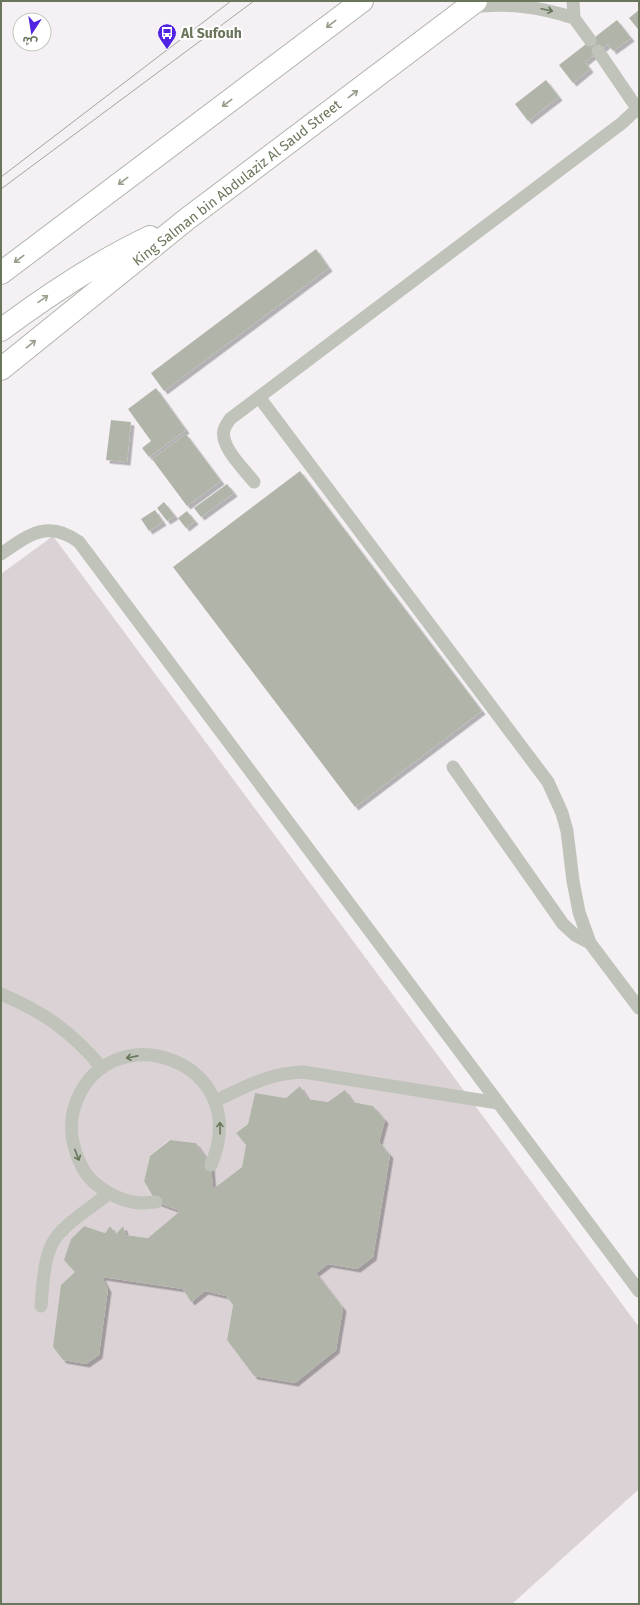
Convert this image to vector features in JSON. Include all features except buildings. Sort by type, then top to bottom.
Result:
[{"type":"main road","points":[[1,273],[362,1]]},
{"type":"main road","name":"King Salman bin Abdulaziz Al Saud Street","points":[[1,369],[187,219],[471,4]]},
{"type":"main road","points":[[1,330],[43,299],[89,269],[187,219]]},
{"type":"lane","points":[[573,1],[574,18],[590,40]]},
{"type":"lane","points":[[471,4],[510,4],[539,8],[574,18]]},
{"type":"lane","points":[[254,482],[227,448],[224,438],[224,429],[230,419],[639,109],[598,52]]},
{"type":"lane","points":[[259,397],[548,782],[562,813],[567,831],[573,881],[580,912],[590,943],[639,1008]]},
{"type":"lane","points":[[1,554],[22,539],[41,531],[52,530],[62,532],[79,542],[639,1291]]},
{"type":"lane","points":[[453,767],[563,924],[575,935],[590,943]]},
{"type":"lane","points":[[1,994],[43,1014],[65,1030],[85,1048],[102,1068]]},
{"type":"lane","points":[[156,1202],[141,1203],[124,1200],[109,1194],[84,1172],[76,1157],[72,1141],[71,1124],[74,1108],[80,1092],[90,1079],[102,1068],[117,1060],[133,1056],[150,1055],[167,1057],[182,1064],[196,1074],[206,1086],[214,1101],[219,1117],[220,1134],[217,1150],[210,1165]]},
{"type":"lane","points":[[214,1101],[268,1076],[303,1072],[498,1103]]},
{"type":"lane","points":[[41,1306],[46,1265],[53,1242],[67,1226],[109,1194]]},
{"type":"shaded area","points":[[53,536],[639,1327],[639,1489],[512,1604],[1,1604],[1,574]],"holes":[[[300,1086],[308,1099],[328,1102],[353,1102],[373,1106],[385,1120],[379,1142],[390,1155],[373,1257],[357,1269],[328,1264],[316,1273],[343,1308],[336,1350],[295,1383],[254,1376],[227,1340],[233,1305],[226,1296],[205,1291],[192,1302],[183,1289],[102,1277],[108,1289],[99,1355],[86,1364],[63,1360],[53,1347],[75,1272],[65,1260],[71,1239],[84,1226],[105,1233],[110,1226],[116,1234],[123,1226],[126,1235],[148,1238],[180,1211],[156,1202],[144,1181],[150,1156],[169,1140],[196,1143],[210,1165],[213,1189],[242,1167],[246,1145],[236,1133],[248,1124],[255,1093],[286,1098]]]},
{"type":"tram line","points":[[1,177],[231,1]]},
{"type":"tram line","points":[[1,189],[254,1]]},
{"type":"place","name":"Al Sufouh","points":[[167,50]]}]
